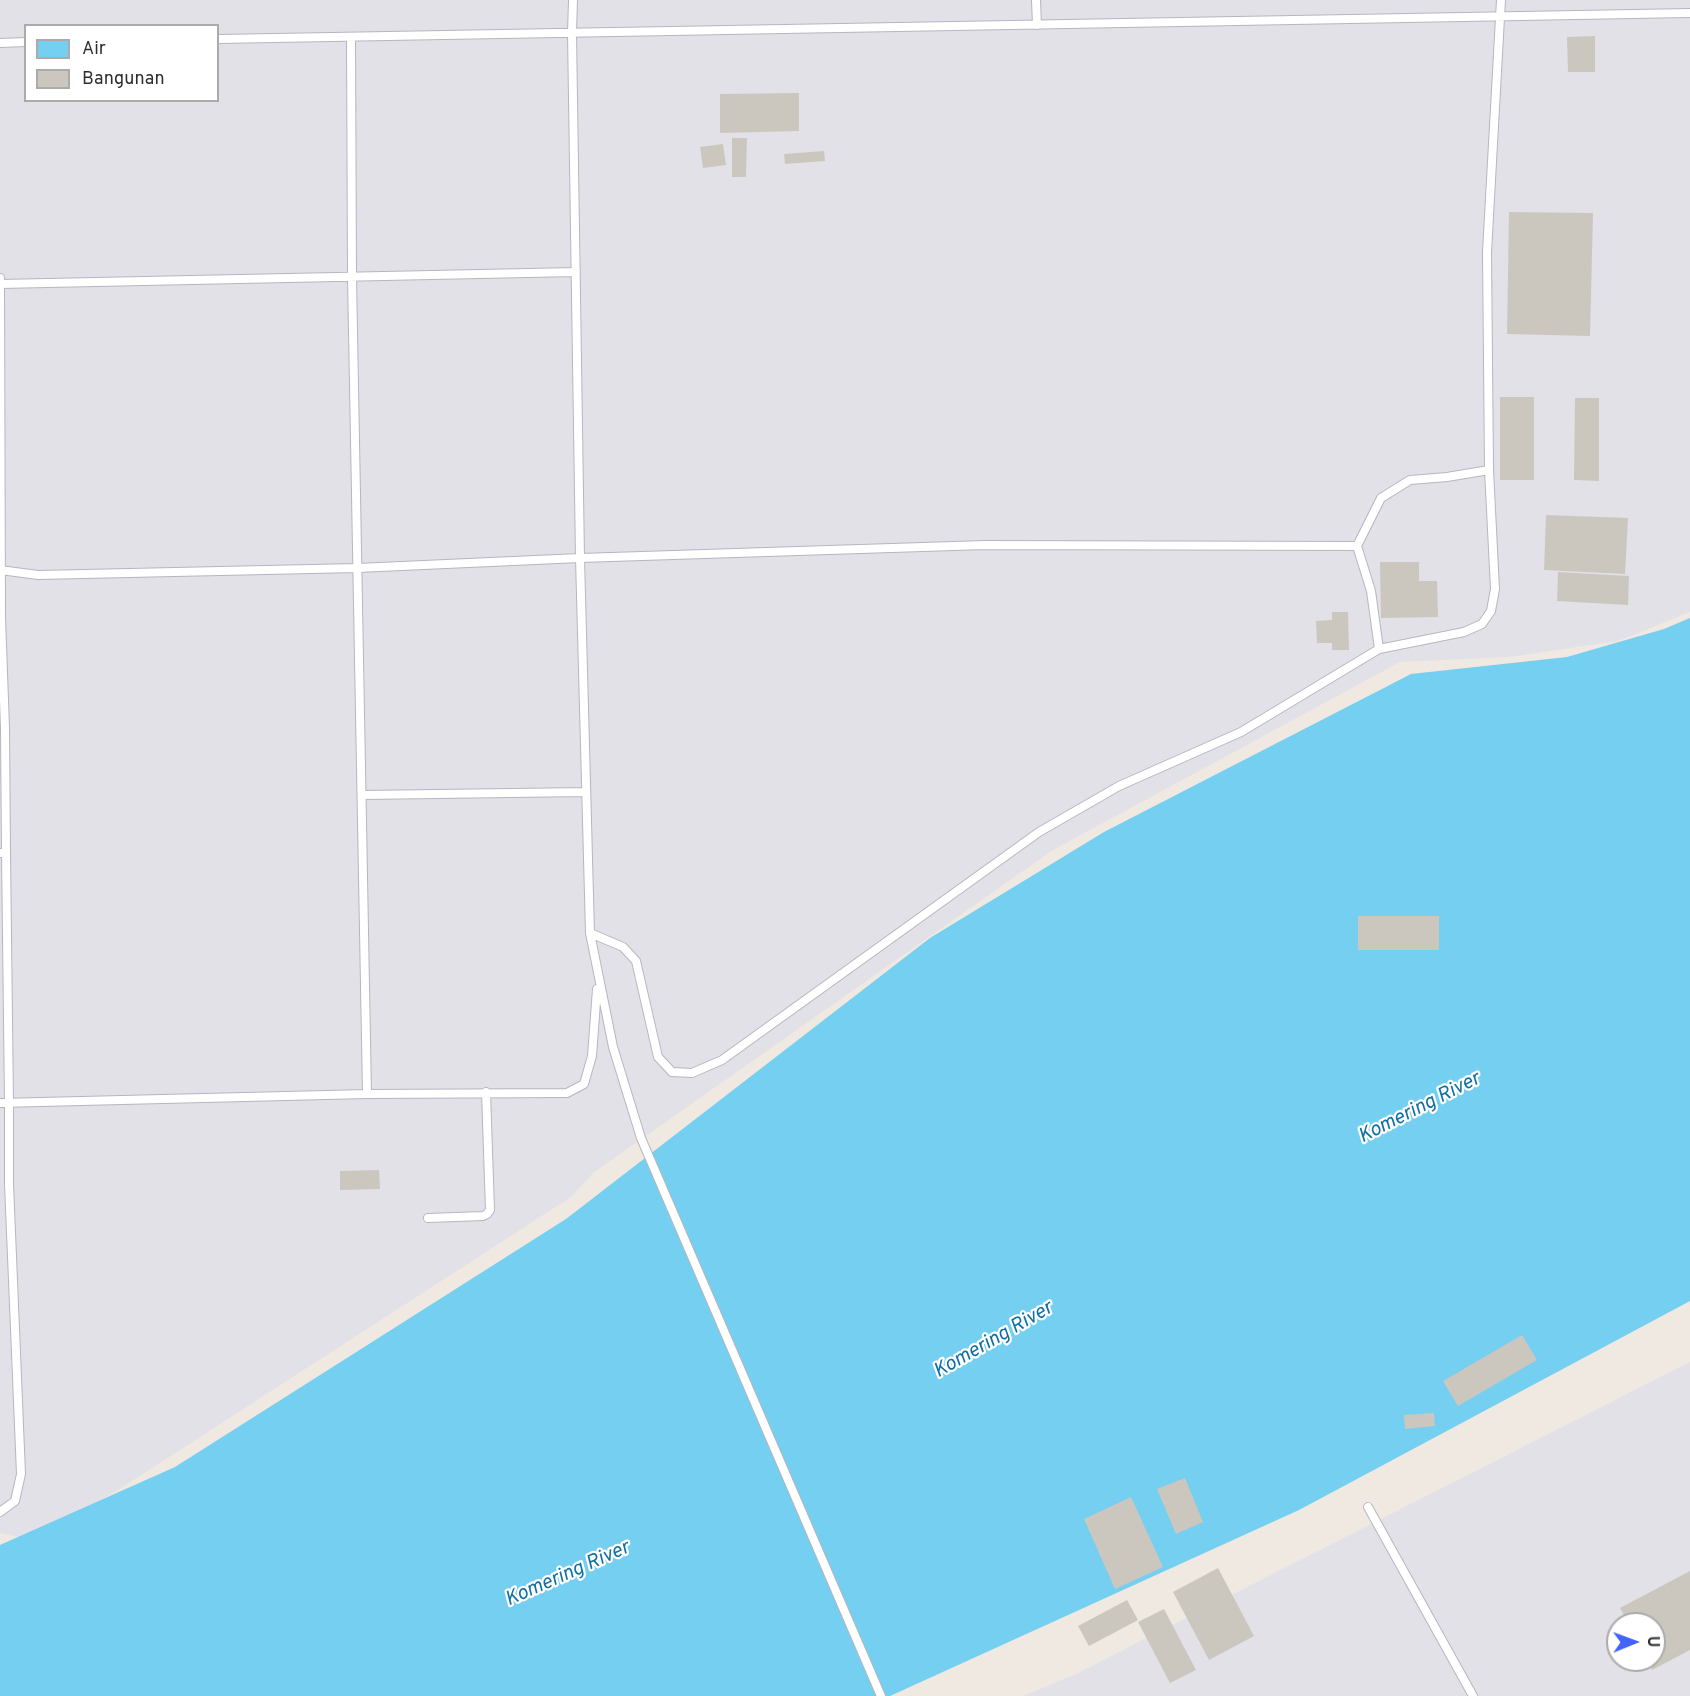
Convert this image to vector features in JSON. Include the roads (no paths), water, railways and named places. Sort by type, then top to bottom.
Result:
[{"type":"lane","points":[[573,0],[580,558],[590,933],[613,1047],[641,1138],[881,1696]]},
{"type":"lane","points":[[1036,0],[1037,25]]},
{"type":"lane","points":[[590,933],[623,947],[636,961],[658,1057],[672,1072],[692,1073],[722,1060],[1039,832],[1119,786],[1241,732],[1379,649],[1464,632],[1482,624],[1491,611],[1495,589],[1489,470],[1487,252],[1501,0]]},
{"type":"lane","points":[[219,39],[1690,13]]},
{"type":"lane","points":[[351,37],[352,277],[367,1094]]},
{"type":"lane","points":[[0,43],[24,42]]},
{"type":"lane","points":[[0,284],[576,272]]},
{"type":"lane","points":[[0,278],[1,617],[5,728],[4,1184],[21,1474],[15,1501],[0,1512]]},
{"type":"lane","points":[[1379,649],[1371,591],[1357,546],[1381,498],[1410,480],[1489,470]]},
{"type":"lane","points":[[1,570],[38,575],[357,568],[580,558],[985,545],[1357,546]]},
{"type":"lane","points":[[362,795],[586,792]]},
{"type":"lane","points":[[5,1103],[367,1094],[567,1092],[584,1083],[592,1056],[598,977]]},
{"type":"lane","points":[[428,1218],[483,1216],[490,1210],[486,1092]]},
{"type":"lane","points":[[1368,1507],[1473,1696]]},
{"type":"water","name":"Komering River","points":[[1690,618],[1690,1301],[1299,1510],[890,1696],[0,1696],[0,1545],[175,1467],[566,1219],[930,938],[1104,832],[1411,674],[1567,657],[1664,629]]}]
